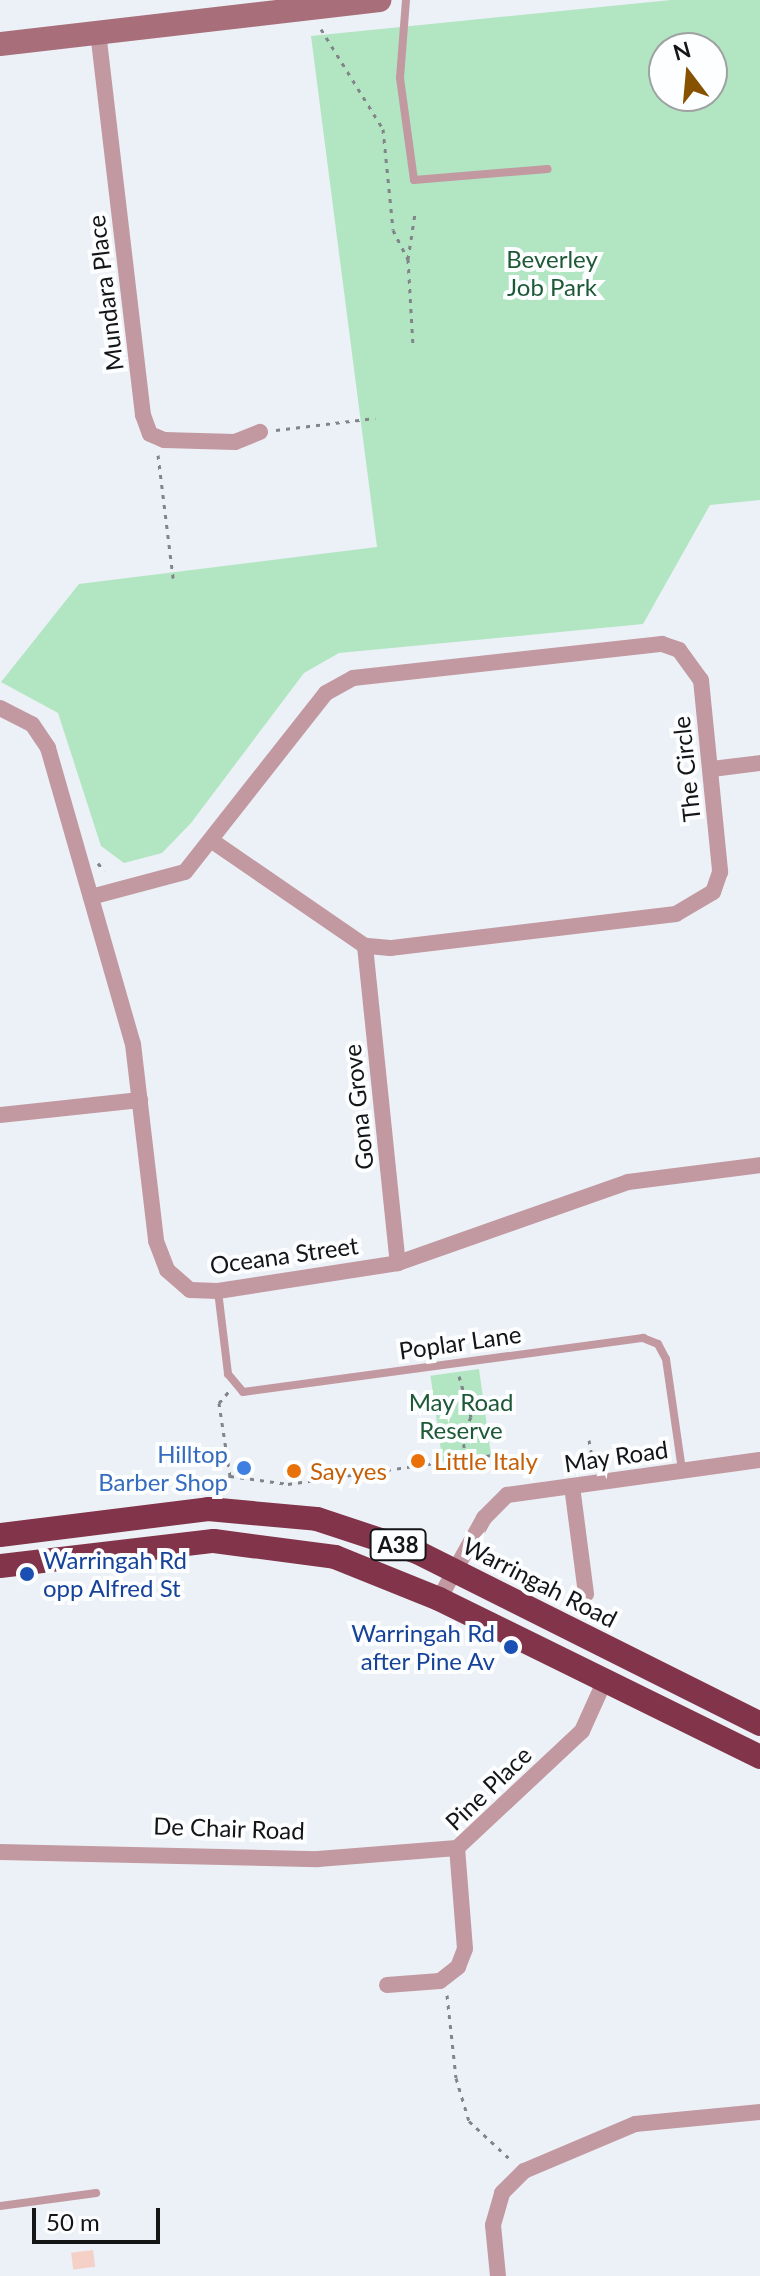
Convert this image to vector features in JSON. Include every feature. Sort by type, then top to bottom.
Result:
[{"type":"highway","name":"Warringah Road","points":[[0,1535],[182,1511],[259,1510],[349,1527],[454,1570],[760,1724]]},
{"type":"highway","name":"A38","points":[[0,1566],[176,1543],[251,1543],[335,1557],[439,1599],[760,1757]]},
{"type":"highway","points":[[605,1680],[619,1653]]},
{"type":"street","points":[[0,44],[315,12],[379,0]]},
{"type":"street","name":"Mundara Place","points":[[98,32],[143,415],[150,434],[164,440]]},
{"type":"street","points":[[164,440],[235,442],[260,432]]},
{"type":"street","name":"The Circle","points":[[91,897],[185,872],[326,693],[353,678],[662,644],[679,650],[701,680],[720,872],[713,892],[694,907],[676,914],[406,946],[365,946]]},
{"type":"street","name":"Oceana Street","points":[[0,708],[32,724],[48,748],[133,1044],[156,1241],[167,1270],[190,1290],[218,1291],[398,1263],[628,1182],[760,1165]]},
{"type":"street","points":[[712,769],[760,763]]},
{"type":"street","points":[[211,840],[365,946]]},
{"type":"street","name":"Gona Grove","points":[[365,946],[398,1263]]},
{"type":"street","points":[[0,1115],[140,1100]]},
{"type":"street","name":"May Road","points":[[439,1599],[493,1506],[507,1495],[760,1460]]},
{"type":"street","points":[[572,1486],[586,1594]]},
{"type":"street","name":"Pine Place","points":[[387,1985],[440,1981],[458,1967],[465,1949],[457,1848],[582,1731],[605,1680]]},
{"type":"street","name":"De Chair Road","points":[[0,1852],[318,1859],[457,1848]]},
{"type":"street","points":[[498,2276],[493,2225],[502,2193],[524,2171],[635,2124],[760,2112]]},
{"type":"lane","points":[[406,0],[400,78],[414,180],[548,169]]},
{"type":"lane","points":[[218,1291],[234,1385]]},
{"type":"lane","name":"Poplar Lane","points":[[234,1385],[243,1392],[643,1338],[658,1344],[666,1359],[682,1471]]},
{"type":"lane","points":[[0,2206],[96,2193]]},
{"type":"path","points":[[315,12],[383,129],[393,230],[408,259]]},
{"type":"path","points":[[413,345],[408,259],[415,213]]},
{"type":"path","points":[[260,432],[375,418]]},
{"type":"path","points":[[164,440],[158,454],[173,578]]},
{"type":"path","points":[[446,1364],[463,1380],[471,1417],[462,1434],[466,1459]]},
{"type":"path","points":[[226,1487],[230,1476],[219,1403],[234,1385]]},
{"type":"path","points":[[589,1440],[593,1463]]},
{"type":"path","points":[[230,1476],[288,1484],[491,1455]]},
{"type":"path","points":[[447,1994],[456,2078],[469,2121],[524,2171]]},
{"type":"green space","name":"Beverley Job Park","points":[[671,0],[760,0],[760,500],[710,505],[643,624],[339,653],[304,673],[191,823],[162,853],[124,863],[101,846],[58,713],[1,682],[79,584],[377,547],[311,36]]},
{"type":"green space","name":"May Road Reserve","points":[[479,1369],[491,1455],[443,1462],[430,1376]]},
{"type":"building","points":[[93,2250],[95,2267],[73,2270],[71,2253]]},
{"type":"place","name":"Little Italy","points":[[418,1461]]},
{"type":"place","name":"Hilltop Barber Shop","points":[[244,1468]]},
{"type":"place","name":"Say yes","points":[[294,1471]]},
{"type":"place","name":"Warringah Rd opp Alfred St","points":[[27,1574]]},
{"type":"place","name":"Warringah Rd after Pine Av","points":[[511,1647]]}]
